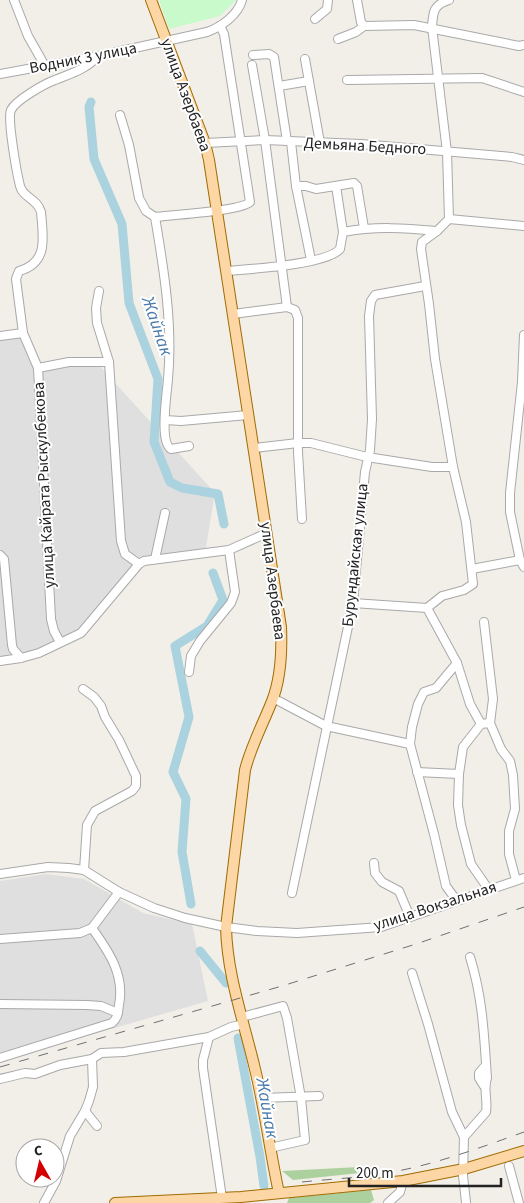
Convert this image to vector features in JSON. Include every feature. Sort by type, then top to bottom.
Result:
[{"type":"main road","name":"улица Азербаева","points":[[151,0],[205,144],[234,314],[280,627],[281,644],[277,682],[273,698],[245,770],[226,927],[226,945],[261,1098],[279,1193]]},
{"type":"main road","points":[[115,1203],[222,1198],[403,1181],[464,1169],[524,1151]]},
{"type":"street","points":[[14,0],[28,36],[45,66]]},
{"type":"street","points":[[120,115],[129,145],[139,198],[146,211],[155,217],[217,210],[246,205],[250,202],[224,34],[220,26],[239,8],[242,0]]},
{"type":"street","points":[[315,19],[327,9],[328,0]]},
{"type":"street","points":[[357,0],[361,22],[364,26]]},
{"type":"street","points":[[449,0],[439,3],[433,12],[432,28],[446,152],[449,220]]},
{"type":"street","points":[[338,40],[364,26],[414,24],[519,46],[524,45]]},
{"type":"street","name":"Водник 3 улица","points":[[0,74],[166,42],[207,32],[220,26]]},
{"type":"street","points":[[253,55],[269,54],[274,57],[311,260]]},
{"type":"street","points":[[38,368],[23,333],[16,279],[19,271],[32,266],[43,249],[40,206],[20,189],[13,152],[10,114],[14,106],[25,97],[49,82],[87,67],[98,56]]},
{"type":"street","points":[[305,59],[320,143]]},
{"type":"street","points":[[252,65],[265,140],[287,307]]},
{"type":"street","points":[[347,80],[482,78],[524,92]]},
{"type":"street","points":[[279,86],[309,82]]},
{"type":"street","name":"Демьяна Бедного","points":[[205,144],[265,140],[361,144],[512,157],[524,160]]},
{"type":"street","points":[[296,186],[316,189],[354,184],[357,186],[364,228]]},
{"type":"street","points":[[227,271],[282,267],[337,253],[340,249],[343,232],[336,186]]},
{"type":"street","points":[[155,217],[166,287],[169,370],[164,430],[168,447],[171,450],[189,446]]},
{"type":"street","points":[[353,603],[427,608],[442,596],[464,590],[472,584],[466,522],[453,467],[425,286],[422,242],[449,220],[524,226]]},
{"type":"street","points":[[343,232],[364,228],[395,227],[437,231]]},
{"type":"street","name":"Бурундайская улица","points":[[292,893],[353,603],[372,419],[369,316],[371,301],[375,295],[425,286]]},
{"type":"street","points":[[99,291],[96,308],[97,323],[109,362],[121,542],[125,554],[139,564]]},
{"type":"street","points":[[234,314],[287,307],[295,310],[298,318],[298,442],[302,519]]},
{"type":"street","points":[[0,336],[23,333]]},
{"type":"street","points":[[472,569],[522,564],[510,512],[510,494],[522,382],[524,335]]},
{"type":"street","name":"улица Кайрата Рыскулбекова","points":[[60,642],[54,631],[51,619],[38,368],[69,362],[109,362]]},
{"type":"street","points":[[165,420],[181,421],[248,415]]},
{"type":"street","points":[[254,448],[298,442],[311,443],[367,456],[432,467],[453,467]]},
{"type":"street","points":[[155,559],[165,513]]},
{"type":"street","points":[[0,661],[39,653],[81,633],[139,564],[144,561],[229,550],[267,533]]},
{"type":"street","points":[[189,672],[191,656],[200,641],[231,603],[235,592],[229,550]]},
{"type":"street","points":[[0,555],[4,559],[12,646],[13,650],[21,658]]},
{"type":"street","points":[[427,608],[456,663],[470,704],[486,724],[510,762],[514,775],[515,809],[509,832],[509,854],[516,880]]},
{"type":"street","points":[[484,622],[492,699],[486,724],[464,747],[458,774],[458,805],[466,849],[471,864],[489,890]]},
{"type":"street","points":[[456,663],[436,688],[424,692],[418,704],[410,744],[446,886],[457,901]]},
{"type":"street","points":[[0,874],[48,867],[84,870],[87,825],[95,811],[132,791],[136,786],[136,776],[101,706],[94,697],[82,689]]},
{"type":"street","points":[[273,698],[326,726],[410,744]]},
{"type":"street","points":[[418,772],[458,774]]},
{"type":"street","points":[[374,863],[376,873],[382,882],[399,892],[410,917]]},
{"type":"street","name":"улица Вокзальная","points":[[84,870],[120,892],[169,913],[226,927],[258,931],[297,932],[381,927],[524,878]]},
{"type":"street","points":[[0,939],[80,933],[92,928],[120,892]]},
{"type":"street","points":[[0,1058],[112,1023],[116,1019],[121,996],[120,977],[108,950],[92,928]]},
{"type":"street","points":[[464,1137],[486,1112],[484,1086],[487,1078],[483,1019],[477,980],[470,957]]},
{"type":"street","points":[[412,973],[452,1112],[464,1137],[466,1202]]},
{"type":"street","points":[[0,1004],[101,1006],[118,1013]]},
{"type":"street","points":[[0,1079],[34,1074],[60,1065],[92,1059],[101,1053],[124,1052],[210,1037],[243,1020],[283,1006],[287,1018],[301,1098],[305,1140],[270,1148]]},
{"type":"street","points":[[210,1037],[203,1060],[203,1068],[222,1198]]},
{"type":"street","points":[[44,1203],[56,1182],[70,1136],[85,1111],[93,1087],[92,1059]]},
{"type":"street","points":[[261,1098],[319,1096]]},
{"type":"street","points":[[85,1111],[97,1126]]},
{"type":"street","points":[[509,1166],[519,1203]]},
{"type":"street","points":[[388,1203],[400,1192],[403,1181]]},
{"type":"shaded area","points":[[23,333],[38,368],[96,362],[215,493],[205,553],[139,564],[81,633],[60,646],[0,661],[0,336]]},
{"type":"shaded area","points":[[46,874],[84,879],[143,913],[192,924],[208,1001],[0,1061],[0,881]]},
{"type":"green space","points":[[159,0],[236,0],[220,16],[169,29]]},
{"type":"green space","points":[[359,1167],[360,1173],[293,1180],[282,1171]]},
{"type":"green space","points":[[371,1190],[374,1200],[370,1203],[287,1203],[289,1198]]},
{"type":"waterway","name":"Жайнак","points":[[91,102],[89,107],[94,159],[122,224],[129,303],[158,379],[154,442],[170,482],[182,488],[218,494],[224,524]]},
{"type":"waterway","name":"Жайнак","points":[[191,904],[182,852],[186,799],[173,772],[189,717],[175,646],[207,626],[223,600],[213,573]]},
{"type":"waterway","name":"Жайнак","points":[[200,951],[226,983]]},
{"type":"waterway","name":"Жайнак","points":[[238,1038],[264,1186]]},
{"type":"railway","points":[[0,1067],[282,986],[416,944],[524,907]]},
{"type":"railway","points":[[302,1182],[405,1170],[456,1156],[524,1132]]}]
